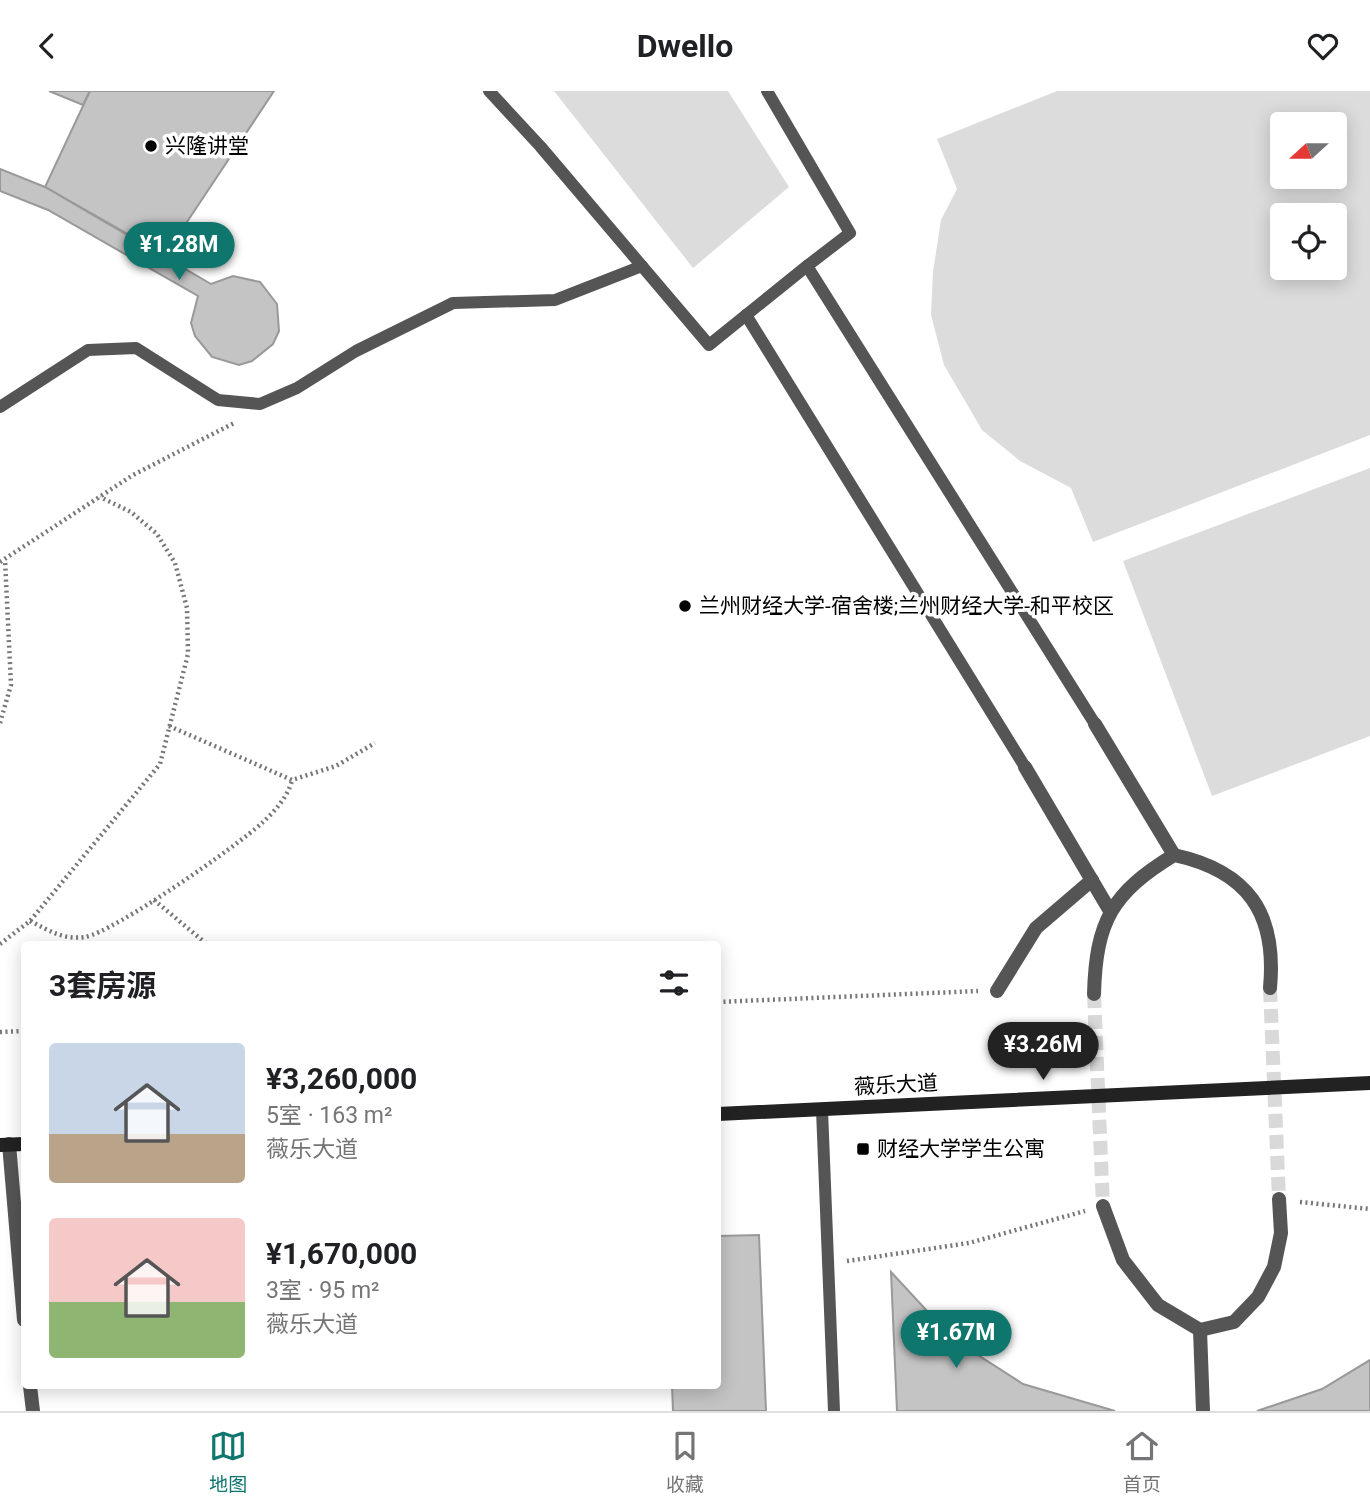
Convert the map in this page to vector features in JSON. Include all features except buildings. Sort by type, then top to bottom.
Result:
[{"type":"main road","name":"薇乐大道","points":[[721,1114],[1370,1083]]},
{"type":"street","points":[[1096,724],[1174,855]]},
{"type":"street","points":[[1025,767],[1110,911]]},
{"type":"street","points":[[1094,994],[1095,951],[1110,911],[1137,877],[1174,855],[1204,861],[1222,871],[1253,898],[1268,926],[1273,957],[1270,988]]},
{"type":"street","points":[[997,991],[1036,928],[1092,880]]},
{"type":"street","points":[[4,1145],[21,1294]]},
{"type":"street","points":[[1103,1206],[1123,1259],[1158,1305],[1200,1330],[1234,1322],[1258,1297],[1276,1256],[1281,1234],[1279,1199]]},
{"type":"street","points":[[1200,1330],[1203,1411]]},
{"type":"street","points":[[30,1389],[33,1411]]},
{"type":"lane","points":[[489,91],[540,146],[709,345],[850,233],[767,91]]},
{"type":"lane","points":[[0,407],[88,350],[136,348],[218,400],[260,404],[297,388],[356,351],[453,303],[555,300],[642,266]]},
{"type":"lane","points":[[807,266],[1096,724]]},
{"type":"lane","points":[[746,315],[1025,767]]},
{"type":"lane","points":[[822,1110],[834,1411]]},
{"type":"path","points":[[0,723],[11,685],[2,561],[133,475],[224,430],[260,404]]},
{"type":"path","points":[[0,944],[30,921],[160,764],[188,654],[187,608],[175,563],[157,534],[131,512],[100,497]]},
{"type":"path","points":[[169,726],[292,780],[336,767],[375,743]]},
{"type":"path","points":[[30,921],[65,939],[89,936],[155,900],[261,824],[289,793],[292,780]]},
{"type":"path","points":[[155,900],[203,941]]},
{"type":"path","points":[[721,1002],[997,991]]},
{"type":"path","points":[[0,1032],[21,1031]]},
{"type":"path","points":[[1279,1199],[1370,1209]]},
{"type":"path","points":[[828,1264],[969,1243],[1103,1206]]},
{"type":"shaded area","points":[[554,91],[728,91],[789,187],[693,268]]},
{"type":"shaded area","points":[[1057,91],[1370,91],[1370,435],[1093,542],[1071,488],[1020,461],[982,430],[944,365],[931,315],[933,272],[941,220],[957,189],[937,139]]},
{"type":"shaded area","points":[[1370,468],[1370,736],[1212,796],[1123,561]]},
{"type":"tunnel","points":[[1270,988],[1279,1199]]},
{"type":"tunnel","points":[[1094,994],[1103,1206]]},
{"type":"place","name":"兴隆讲堂","points":[[151,146]]},
{"type":"place","name":"兰州财经大学-宿舍楼;兰州财经大学-和平校区","points":[[685,606]]},
{"type":"place","name":"财经大学学生公寓","points":[[863,1149]]}]
